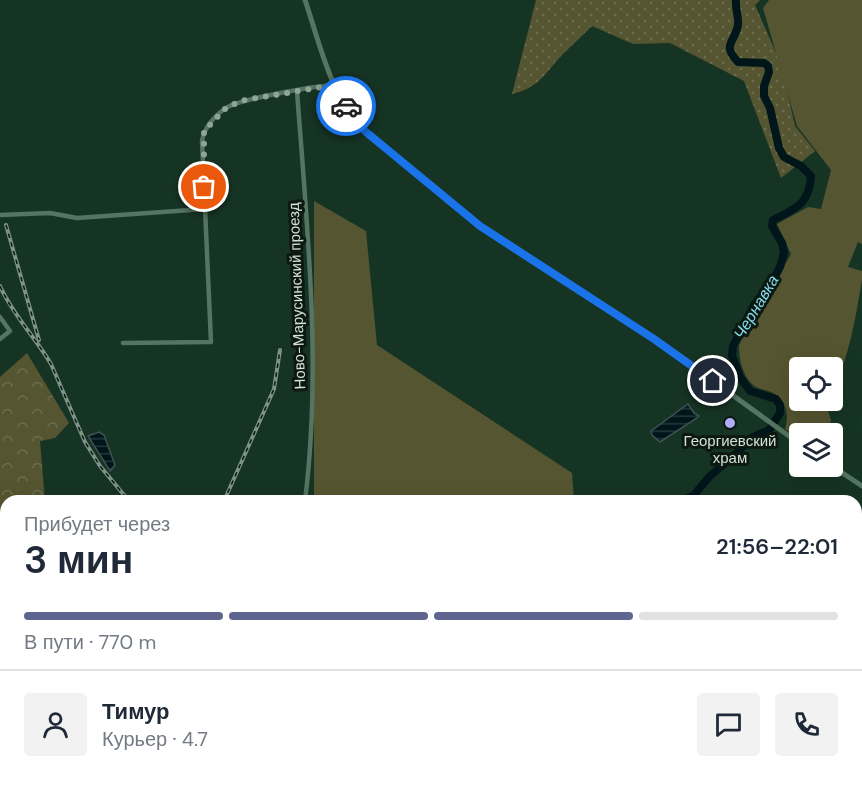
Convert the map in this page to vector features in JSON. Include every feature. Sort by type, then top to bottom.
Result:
[{"type":"street","points":[[305,0],[334,85],[359,125],[467,216],[662,345],[789,436]]},
{"type":"street","points":[[123,343],[211,342],[202,141],[204,131],[227,107],[245,100],[334,85]]},
{"type":"street","name":"Ново-Марусинский проезд","points":[[297,91],[312,320],[311,443],[306,495]]},
{"type":"street","points":[[0,215],[50,213],[77,218],[205,209]]},
{"type":"street","points":[[0,317],[10,331],[0,339]]},
{"type":"street","points":[[843,473],[862,486]]},
{"type":"green space","points":[[536,0],[760,0],[755,5],[781,64],[795,126],[815,151],[781,178],[744,81],[670,43],[633,44],[592,26],[540,80],[512,94]]},
{"type":"green space","points":[[769,0],[862,0],[862,244],[858,242],[848,267],[862,271],[862,279],[843,366],[843,357],[789,357],[789,411],[828,411],[830,423],[789,423],[789,432],[785,429],[786,410],[779,397],[755,387],[746,376],[739,345],[791,254],[777,224],[808,207],[821,209],[831,170],[797,126],[763,8]]},
{"type":"green space","points":[[314,201],[366,231],[377,345],[572,473],[574,495],[314,495]]},
{"type":"green space","points":[[27,353],[69,423],[55,438],[40,441],[44,495],[0,495],[0,377]]},
{"type":"shaded area","points":[[688,404],[699,416],[697,418],[660,442],[652,435],[651,431]]},
{"type":"shaded area","points":[[99,432],[104,435],[115,465],[110,471],[88,436]]},
{"type":"waterway","name":"Чернавка","points":[[694,495],[710,476],[751,438],[769,430],[780,413],[780,405],[776,399],[750,391],[740,377],[732,356],[733,346],[754,305],[771,284],[780,267],[784,253],[782,243],[772,226],[773,220],[795,208],[804,200],[810,186],[811,176],[801,166],[784,157],[779,148],[770,108],[764,96],[768,66],[764,63],[738,62],[730,51],[730,44],[738,25],[736,0]]},
{"type":"railway","points":[[6,225],[39,340]]},
{"type":"railway","points":[[0,286],[11,307],[51,364],[85,442],[100,466],[124,495]]},
{"type":"railway","points":[[227,495],[274,389],[280,350]]},
{"type":"way so far","points":[[204,187],[202,141],[204,131],[227,107],[245,100],[324,85],[334,85],[346,106]]},
{"type":"place","name":"Георгиевский храм","points":[[730,423]]},
{"type":"route","points":[[346,106],[356,122],[366,132],[467,216],[654,339],[713,381]]}]
